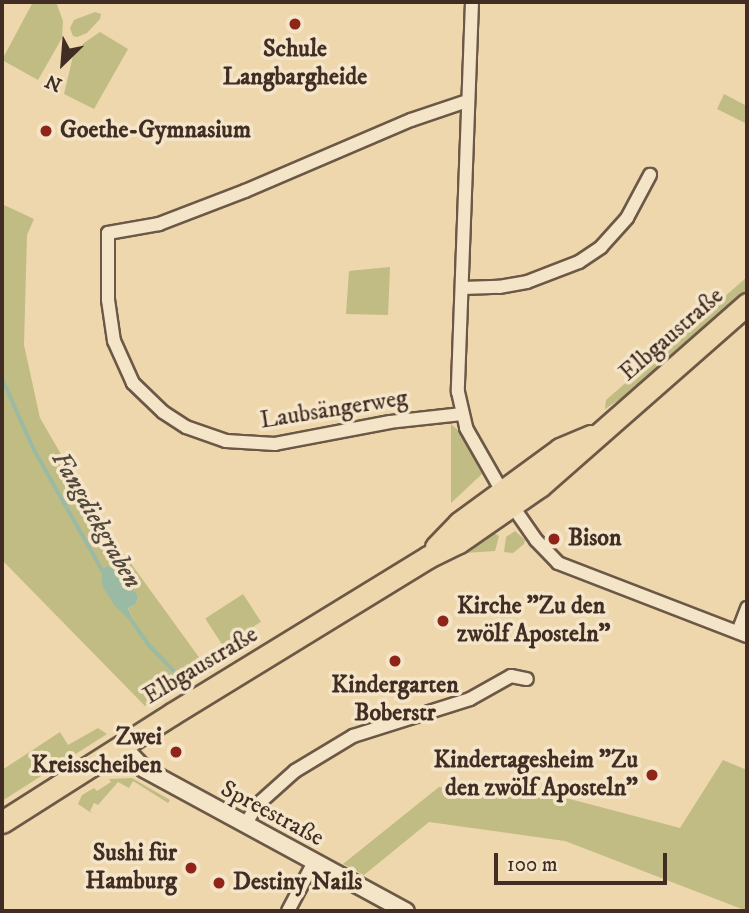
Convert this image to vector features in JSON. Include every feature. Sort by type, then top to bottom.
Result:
[{"type":"main road","name":"Elbgaustraße","points":[[2,822],[428,557],[451,530],[570,463],[599,432],[747,304]]},
{"type":"street","points":[[472,2],[458,392],[461,414],[473,443],[507,498],[542,547],[558,563],[742,634],[747,608]]},
{"type":"street","name":"Laubsängerweg","points":[[461,414],[390,422],[275,444],[226,440],[186,427],[163,412],[133,383],[114,341],[108,300],[108,233],[159,224],[245,191],[411,120],[467,101]]},
{"type":"street","points":[[462,288],[499,288],[527,282],[579,262],[601,247],[627,218],[650,175]]},
{"type":"street","points":[[245,825],[257,805],[318,755],[366,731],[470,699],[510,676],[527,679]]},
{"type":"street","name":"Spreestraße","points":[[123,747],[144,769],[406,911]]},
{"type":"street","points":[[288,911],[314,862]]},
{"type":"shaded area","points":[[33,2],[56,2],[63,21],[62,38],[38,80],[2,60]]},
{"type":"shaded area","points":[[95,12],[101,14],[100,19],[87,33],[73,36],[70,28],[74,20]]},
{"type":"shaded area","points":[[100,32],[128,49],[94,109],[64,94],[73,56],[84,43]]},
{"type":"shaded area","points":[[724,94],[747,106],[747,124],[717,109]]},
{"type":"shaded area","points":[[2,204],[34,219],[27,235],[24,345],[40,418],[98,518],[206,667],[145,706],[2,560]],"holes":[[[115,568],[138,596],[136,604],[128,608]]]},
{"type":"shaded area","points":[[390,267],[388,315],[346,314],[349,271]]},
{"type":"shaded area","points":[[747,277],[747,295],[654,377],[605,409],[606,400]]},
{"type":"shaded area","points":[[451,424],[459,431],[482,474],[451,503]]},
{"type":"shaded area","points":[[515,531],[525,540],[524,544],[513,553],[504,552],[506,537]]},
{"type":"shaded area","points":[[494,533],[499,536],[495,551],[465,553]]},
{"type":"shaded area","points":[[108,566],[123,576],[138,596],[136,604],[128,608],[135,626],[114,605],[102,585],[102,569]]},
{"type":"shaded area","points":[[243,594],[261,622],[223,646],[205,619]]},
{"type":"shaded area","points":[[98,728],[107,734],[2,801],[2,770],[60,732],[68,745]]},
{"type":"shaded area","points":[[723,760],[747,770],[747,911],[565,841],[429,822],[364,875],[343,864],[439,787],[570,799],[680,828]]},
{"type":"shaded area","points":[[132,778],[170,800],[168,803],[133,781],[129,788],[118,782],[98,805],[94,803],[90,811],[93,814],[78,804],[82,795],[94,788],[97,791],[111,782],[109,779]]},
{"type":"waterway","name":"Fangdiekgraben","points":[[2,378],[35,451],[104,573]]},
{"type":"waterway","name":"Fangdiekgraben","points":[[133,622],[149,645],[174,671]]},
{"type":"place","name":"Schule Langbargheide","points":[[295,24]]},
{"type":"place","name":"Goethe-Gymnasium","points":[[46,131]]},
{"type":"place","name":"Bison","points":[[554,539]]},
{"type":"place","name":"Kirche \"Zu den zwölf Aposteln\"","points":[[443,621]]},
{"type":"place","name":"Kindergarten Boberstr","points":[[395,661]]},
{"type":"place","name":"Zwei Kreisscheiben","points":[[176,752]]},
{"type":"place","name":"Kindertagesheim \"Zu den zwölf Aposteln\"","points":[[652,775]]},
{"type":"place","name":"Sushi für Hamburg","points":[[191,868]]},
{"type":"place","name":"Destiny Nails","points":[[219,883]]}]
